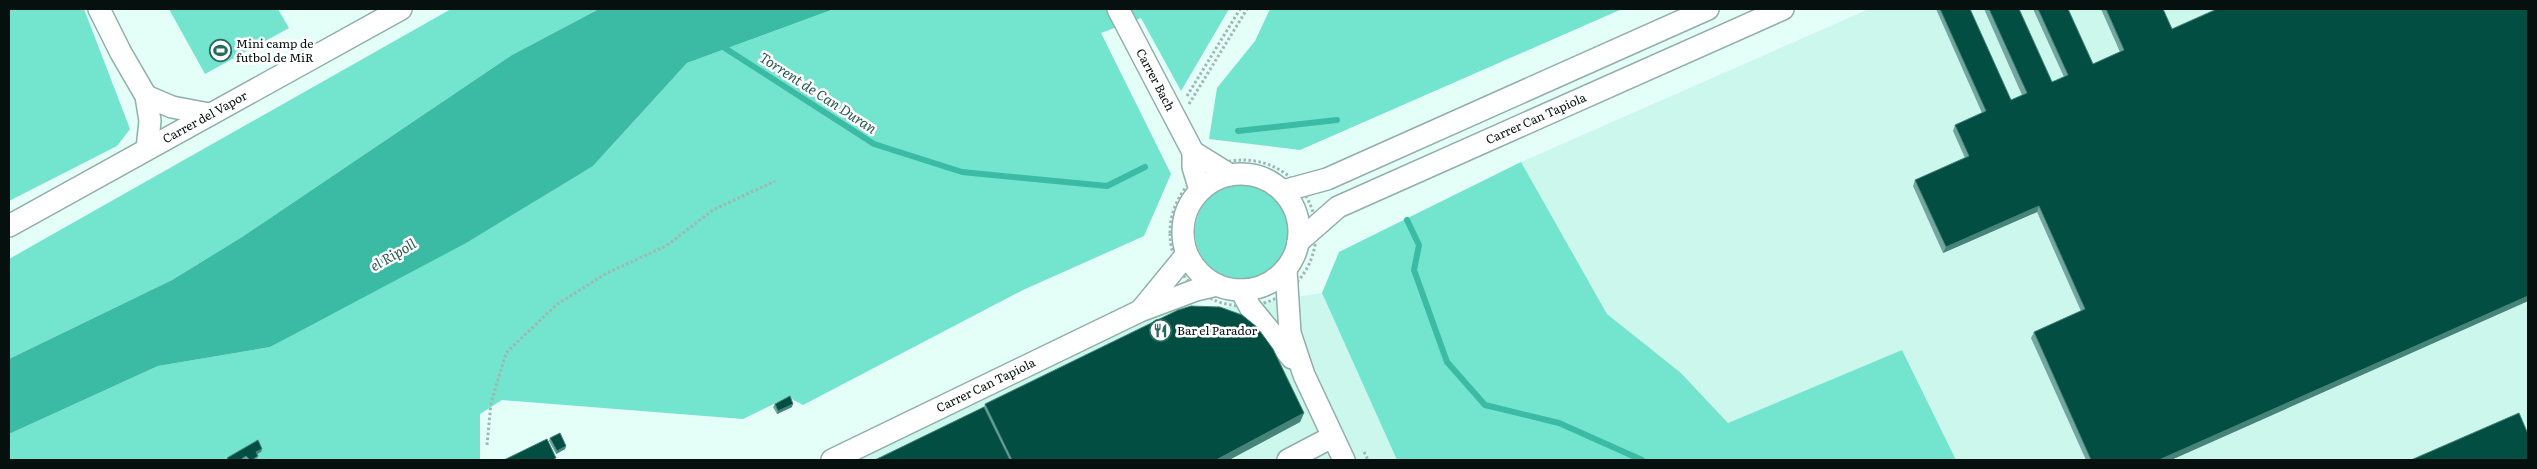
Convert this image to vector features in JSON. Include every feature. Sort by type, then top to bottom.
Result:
[{"type":"street","points":[[99,9],[121,53],[146,96],[150,121],[147,149]]},
{"type":"street","name":"Carrer del Vapor","points":[[9,226],[401,9]]},
{"type":"street","name":"Carrer Bach","points":[[1118,9],[1130,33],[1177,108],[1193,152],[1193,167],[1198,184]]},
{"type":"street","points":[[1304,375],[1246,299],[1217,285],[1183,261],[1184,226],[1187,211],[1198,184],[1210,182],[1222,171],[1258,177],[1291,189],[1327,179],[1708,9]]},
{"type":"street","name":"Carrer Can Tapiola","points":[[1298,242],[1338,207],[1783,9]]},
{"type":"street","points":[[146,96],[172,107],[209,114]]},
{"type":"street","name":"Carrer Bach","points":[[1193,152],[1222,171]]},
{"type":"street","points":[[1246,299],[1258,288],[1286,270],[1294,256],[1298,242],[1298,223],[1291,189]]},
{"type":"street","name":"Carrer Can Tapiola","points":[[1140,311],[1183,261]]},
{"type":"street","points":[[1286,270],[1290,333],[1304,375],[1344,460]]},
{"type":"street","name":"Carrer Can Tapiola","points":[[832,460],[1140,311],[1196,290],[1217,285]]},
{"type":"street","points":[[1288,460],[1332,437]]},
{"type":"path","points":[[1177,108],[1186,97],[1240,9]]},
{"type":"path","points":[[1177,108],[1190,104],[1247,9]]},
{"type":"path","points":[[1236,160],[1253,160],[1269,164],[1284,172],[1291,189],[1313,211],[1316,226],[1316,244],[1312,260],[1304,274],[1286,293],[1265,304],[1246,299],[1225,305],[1210,299],[1196,290],[1183,261],[1171,250],[1169,231],[1172,213],[1180,196],[1222,171],[1236,160]]},
{"type":"path","points":[[486,445],[491,403],[506,353],[556,305],[607,273],[666,246],[713,210],[775,181]]},
{"type":"shaded area","points":[[9,9],[84,9],[130,129],[117,146],[9,201]]},
{"type":"shaded area","name":"Mini camp de futbol de MiR","points":[[169,9],[278,9],[289,28],[205,74]]},
{"type":"shaded area","points":[[451,9],[599,9],[512,55],[242,237],[172,280],[9,359],[9,259]]},
{"type":"shaded area","points":[[834,9],[1229,9],[1181,91],[1141,18],[1101,33],[1171,174],[1144,236],[1023,290],[803,405],[788,397],[743,419],[502,400],[480,414],[480,460],[9,460],[9,434],[158,366],[270,347],[593,166],[687,63]]},
{"type":"shaded area","points":[[1270,9],[1622,9],[1300,150],[1209,139],[1217,88],[1255,41]]},
{"type":"shaded area","points":[[1869,9],[2528,9],[2528,460],[1956,460],[1902,350],[1728,423],[1681,373],[1607,314],[1521,162]]},
{"type":"shaded area","points":[[1521,162],[1607,314],[1681,373],[1728,423],[1902,350],[1956,460],[1397,460],[1322,293],[1339,252]]},
{"type":"shaded area","points":[[1242,185],[1260,188],[1275,199],[1286,214],[1289,232],[1286,250],[1275,265],[1260,276],[1242,279],[1224,276],[1209,265],[1198,250],[1195,232],[1198,214],[1209,199],[1224,188]]},
{"type":"shaded area","points":[[1322,293],[1397,460],[854,460],[1169,308],[1195,312]]},
{"type":"water","name":"el Ripoll","points":[[599,9],[834,9],[687,63],[593,166],[466,243],[270,347],[158,366],[9,434],[9,359],[172,280],[242,237],[512,55]]},
{"type":"building","points":[[1940,9],[1970,9],[2011,100],[2027,93],[1989,9],[2019,9],[2052,82],[2068,75],[2038,9],[2068,9],[2093,64],[2124,50],[2106,9],[2163,9],[2172,29],[2217,9],[2528,9],[2528,296],[2159,460],[2091,460],[2034,332],[2085,309],[2039,206],[1946,247],[1915,180],[1969,156],[1955,125],[1986,111]]},
{"type":"building","points":[[1191,306],[1220,307],[1242,315],[1257,327],[1273,349],[1304,413],[1216,460],[1012,460],[985,404],[1178,310]]},
{"type":"building","points":[[790,396],[793,404],[778,411],[775,404]]},
{"type":"building","points":[[984,407],[1010,460],[875,460]]},
{"type":"building","points":[[2519,413],[2528,434],[2528,460],[2411,460]]},
{"type":"building","points":[[560,433],[566,446],[557,451],[550,438]]},
{"type":"building","points":[[547,439],[556,458],[552,460],[504,460]]},
{"type":"building","points":[[258,440],[262,449],[256,452],[258,456],[252,460],[246,456],[240,460],[229,460],[227,458]]},
{"type":"waterway","name":"Torrent de Can Duran","points":[[720,45],[874,144],[962,172],[1107,186],[1145,167]]},
{"type":"waterway","name":"Torrent de Can Duran","points":[[1238,131],[1337,120]]},
{"type":"waterway","name":"Torrent de Can Duran","points":[[1407,220],[1419,245],[1414,270],[1447,362],[1485,405],[1559,423],[1642,460]]},
{"type":"place","name":"Mini camp de futbol de MiR","points":[[220,51]]},
{"type":"place","name":"Bar el Parador","points":[[1161,331]]}]
